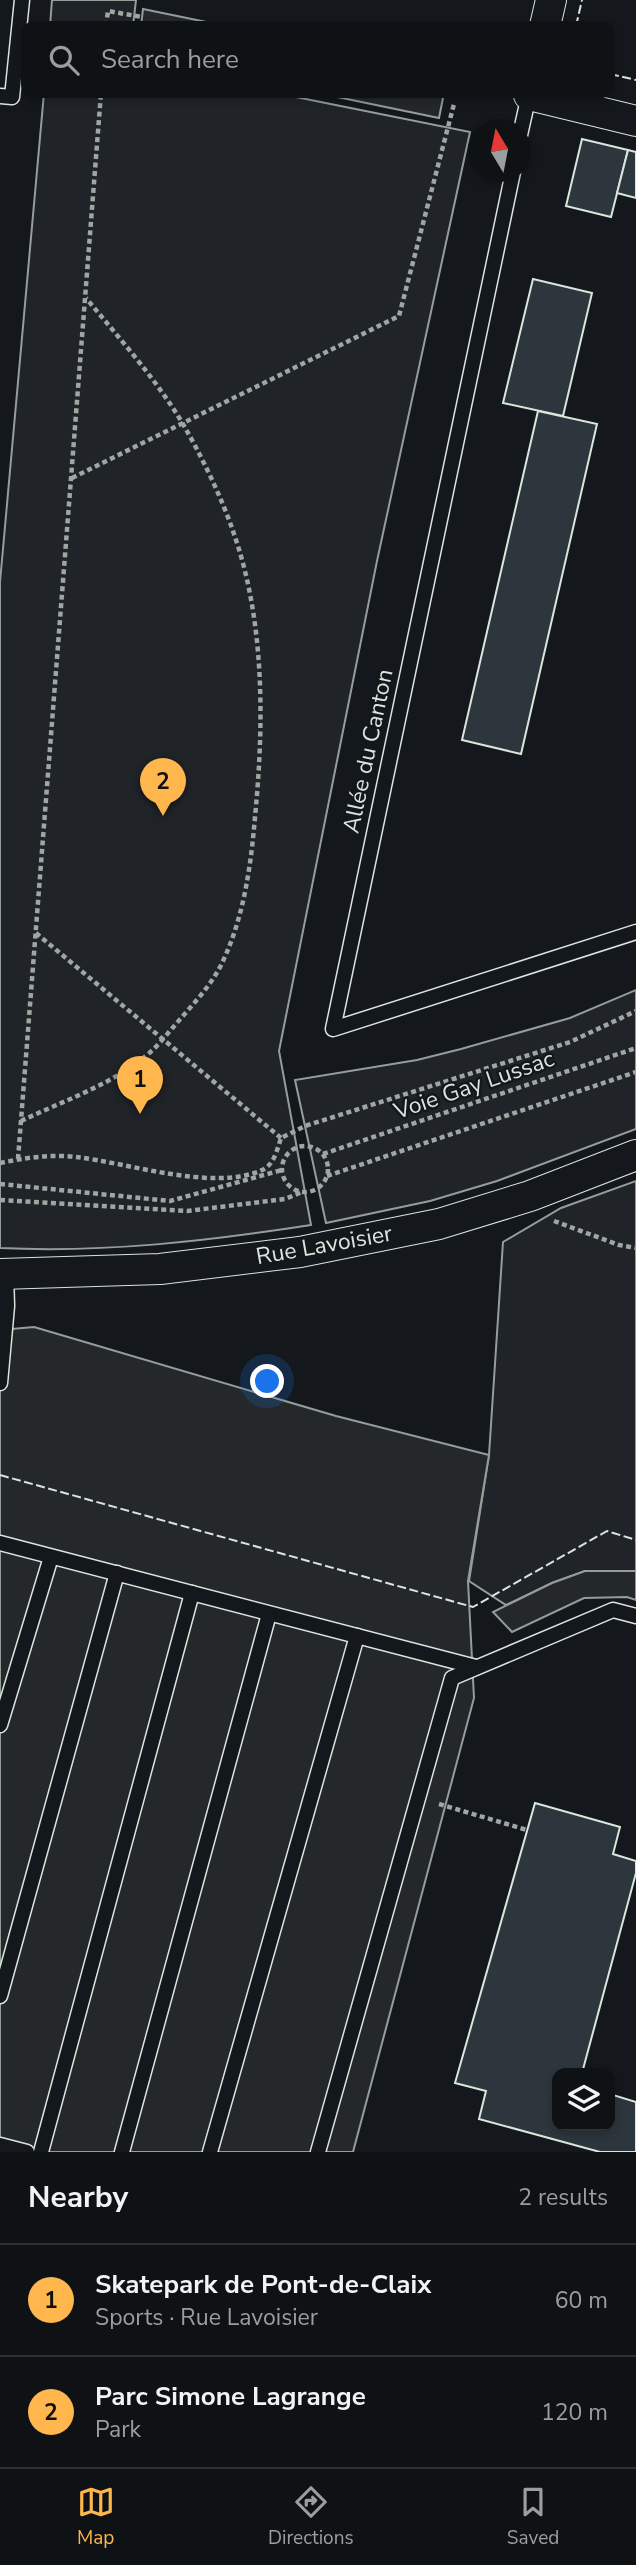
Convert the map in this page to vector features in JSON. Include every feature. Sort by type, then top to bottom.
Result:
[{"type":"street","points":[[546,21],[551,0]]},
{"type":"street","points":[[541,98],[636,121]]},
{"type":"street","name":"Rue Lavoisier","points":[[3,1274],[160,1269],[300,1252],[439,1224],[530,1196],[636,1155]]},
{"type":"lane","points":[[0,96],[12,97],[22,0]]},
{"type":"lane","points":[[522,119],[525,98]]},
{"type":"lane","name":"Allée du Canton","points":[[511,182],[333,1029],[636,932]]},
{"type":"lane","points":[[0,1383],[7,1306],[3,1274]]},
{"type":"lane","points":[[0,1543],[476,1667]]},
{"type":"lane","points":[[0,1725],[51,1557]]},
{"type":"lane","points":[[0,1996],[117,1573]]},
{"type":"lane","points":[[41,2152],[192,1593]]},
{"type":"lane","points":[[318,2152],[452,1678],[613,1610],[636,1616]]},
{"type":"lane","points":[[121,2152],[269,1614]]},
{"type":"lane","points":[[210,2152],[357,1636]]},
{"type":"lane","points":[[0,2145],[27,2152]]},
{"type":"path","points":[[107,21],[108,11],[142,17]]},
{"type":"path","points":[[18,1159],[101,98]]},
{"type":"path","points":[[71,478],[399,316],[454,104]]},
{"type":"path","points":[[21,1121],[108,1081],[147,1055],[162,1040],[211,982],[223,961],[238,919],[251,867],[261,733],[256,649],[247,577],[234,533],[182,423],[134,356],[85,298]]},
{"type":"path","points":[[36,933],[281,1139]]},
{"type":"path","points":[[0,1163],[18,1159],[72,1156],[211,1180],[238,1177],[265,1170],[274,1159],[281,1139],[306,1126],[569,1042],[636,1011]]},
{"type":"path","name":"Voie Gay Lussac","points":[[323,1154],[636,1048]]},
{"type":"path","name":"Voie Gay Lussac","points":[[327,1176],[636,1072]]},
{"type":"path","points":[[0,1200],[187,1211],[285,1199],[319,1188],[327,1176],[327,1163],[323,1154],[308,1146],[300,1147],[285,1157],[282,1170],[289,1185],[302,1192]]},
{"type":"path","points":[[0,1184],[170,1201],[282,1170]]},
{"type":"path","points":[[530,1196],[546,1218],[618,1245],[636,1248]]},
{"type":"path","points":[[418,1797],[527,1830]]},
{"type":"shaded area","points":[[52,0],[136,0],[134,21],[50,21]]},
{"type":"shaded area","points":[[143,9],[202,21],[142,21]]},
{"type":"shaded area","points":[[44,98],[301,98],[468,132],[377,561],[279,1051],[311,1225],[234,1236],[117,1247],[0,1248],[0,582]]},
{"type":"shaded area","points":[[342,98],[443,98],[439,118]]},
{"type":"shaded area","points":[[636,990],[636,1129],[497,1181],[430,1201],[326,1223],[295,1080],[417,1060],[461,1049],[570,1018]]},
{"type":"shaded area","points":[[636,1181],[636,1571],[585,1571],[506,1605],[469,1581],[489,1455],[503,1242],[561,1208]]},
{"type":"shaded area","points":[[34,1327],[336,1416],[489,1455],[468,1581],[474,1698],[353,2152],[0,2152],[0,1330]]},
{"type":"shaded area","points":[[585,1571],[636,1571],[636,1600],[627,1597],[584,1598],[512,1632],[493,1612],[552,1583]]},
{"type":"building","points":[[582,139],[628,150],[611,217],[566,206]]},
{"type":"building","points":[[628,150],[636,152],[636,198],[617,193]]},
{"type":"building","points":[[533,279],[592,293],[563,416],[503,403]]},
{"type":"building","points":[[538,411],[597,424],[521,754],[462,740]]},
{"type":"building","points":[[535,1803],[620,1827],[613,1854],[636,1861],[636,1873],[583,2068],[552,2068],[552,2131],[615,2131],[615,2096],[636,2102],[636,2152],[600,2152],[479,2119],[486,2091],[455,2083]]},
{"type":"fence","points":[[577,21],[582,0]]},
{"type":"fence","points":[[615,75],[636,80]]},
{"type":"fence","points":[[0,1475],[473,1607],[607,1531],[636,1540]]},
{"type":"place","name":"Parc Simone Lagrange","points":[[163,816]]},
{"type":"place","name":"Skatepark de Pont-de-Claix","points":[[140,1114]]}]
